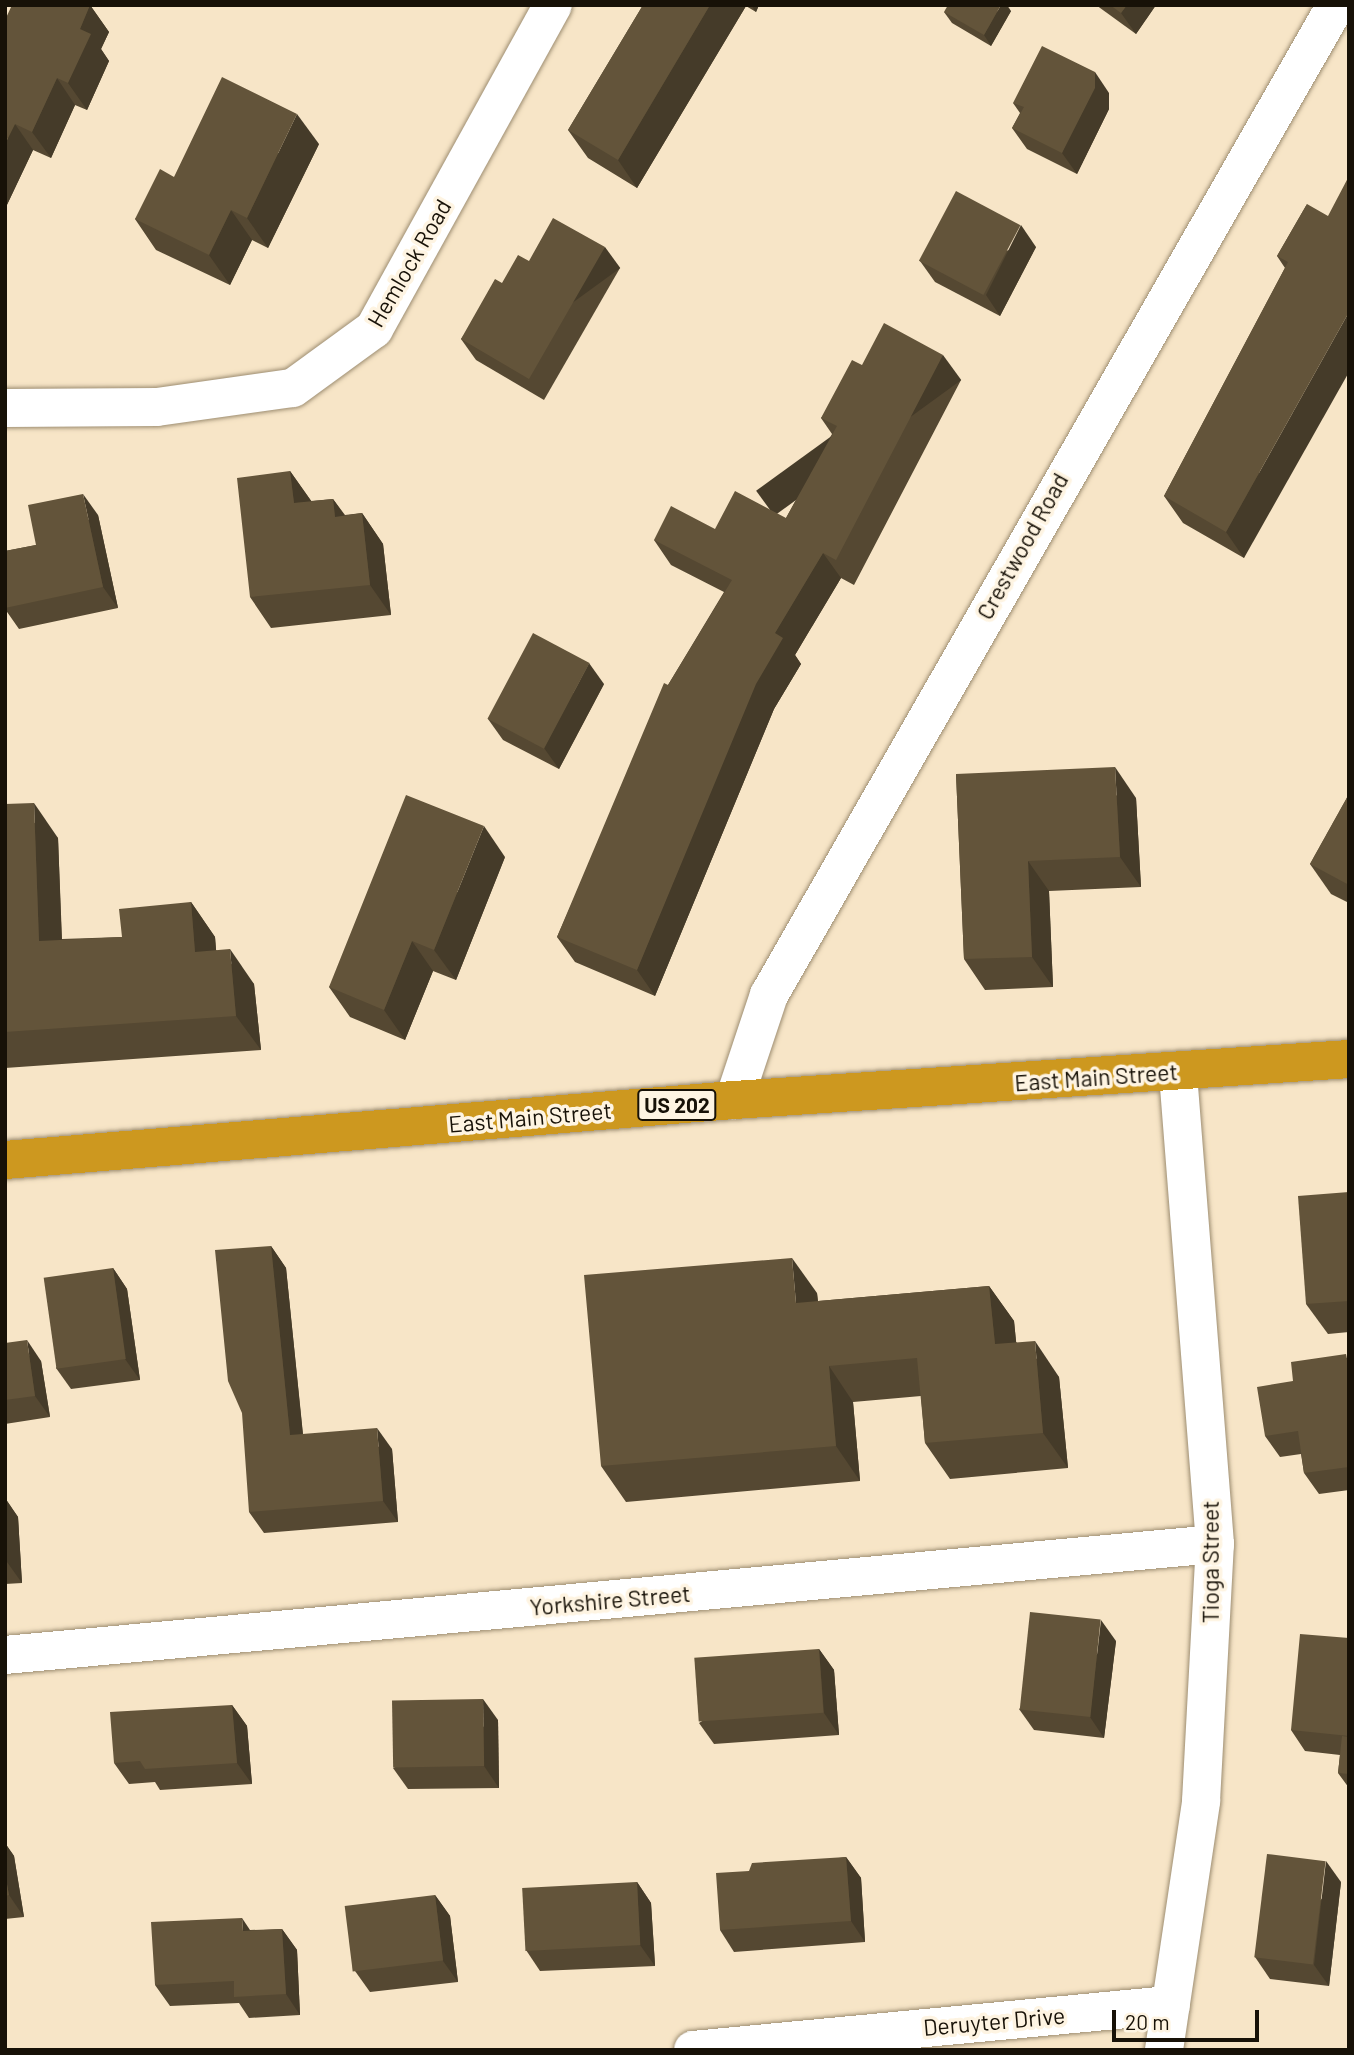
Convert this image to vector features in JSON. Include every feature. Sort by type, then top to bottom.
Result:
[{"type":"highway","name":"East Main Street","points":[[5,1160],[734,1100],[1349,1059]]},
{"type":"street","name":"Hemlock Road","points":[[5,408],[157,407],[293,388],[374,329],[553,5]]},
{"type":"street","name":"Crestwood Road","points":[[734,1100],[769,995],[1336,5]]},
{"type":"street","name":"Tioga Street","points":[[1164,2050],[1200,1801],[1215,1544],[1178,1072]]},
{"type":"street","name":"Yorkshire Street","points":[[5,1655],[1215,1544]]},
{"type":"street","name":"Deruyter Drive","points":[[692,2050],[1171,2005]]},
{"type":"building","points":[[12,5],[90,5],[80,29],[91,34],[68,83],[57,78],[32,132],[15,124],[5,144],[5,20]]},
{"type":"building","points":[[643,5],[710,5],[618,160],[568,130]]},
{"type":"building","points":[[948,5],[1001,5],[984,35],[944,12]]},
{"type":"building","points":[[1110,5],[1127,5],[1121,13]]},
{"type":"building","points":[[1042,46],[1095,72],[1095,88],[1062,153],[1012,128],[1024,107],[1013,103]]},
{"type":"building","points":[[222,77],[297,114],[247,218],[231,210],[209,255],[135,219],[160,169],[174,177]]},
{"type":"building","points":[[1349,176],[1349,312],[1226,532],[1164,496],[1288,262],[1277,256],[1307,204],[1328,216]]},
{"type":"building","points":[[956,191],[1020,225],[983,295],[919,261]]},
{"type":"building","points":[[553,218],[605,247],[529,379],[461,339],[495,279],[502,283],[518,255],[529,261]]},
{"type":"building","points":[[884,323],[943,355],[836,560],[823,553],[775,633],[783,638],[756,684],[637,970],[557,937],[664,683],[668,685],[732,580],[654,540],[671,506],[715,529],[735,491],[786,518],[837,426],[821,418],[852,360],[862,365]]},
{"type":"building","points":[[290,471],[294,503],[333,499],[335,517],[362,513],[370,585],[250,597],[237,478]]},
{"type":"building","points":[[83,494],[103,587],[5,608],[5,551],[36,545],[28,505]]},
{"type":"building","points":[[533,633],[590,663],[544,749],[487,719]]},
{"type":"building","points":[[1115,767],[1120,857],[1028,861],[1032,957],[964,959],[956,774]]},
{"type":"building","points":[[1349,794],[1349,885],[1310,864]]},
{"type":"building","points":[[406,795],[484,826],[434,950],[412,941],[384,1010],[329,987]]},
{"type":"building","points":[[34,803],[39,941],[122,937],[119,909],[191,902],[195,952],[230,949],[236,1016],[5,1032],[5,804]]},
{"type":"building","points":[[1349,1192],[1349,1301],[1306,1304],[1298,1196]]},
{"type":"building","points":[[271,1246],[290,1435],[377,1428],[383,1501],[249,1512],[242,1413],[228,1381],[215,1250]]},
{"type":"building","points":[[792,1258],[796,1303],[989,1286],[995,1344],[1035,1341],[1043,1433],[925,1443],[917,1358],[829,1366],[836,1446],[601,1466],[584,1275]]},
{"type":"building","points":[[113,1268],[126,1359],[56,1369],[44,1278]]},
{"type":"building","points":[[27,1340],[35,1396],[5,1400],[5,1343]]},
{"type":"building","points":[[1346,1354],[1349,1369],[1349,1467],[1304,1473],[1298,1431],[1265,1436],[1257,1387],[1293,1381],[1291,1362]]},
{"type":"building","points":[[5,1529],[7,1562],[5,1562]]},
{"type":"building","points":[[1030,1612],[1101,1619],[1090,1717],[1020,1709]]},
{"type":"building","points":[[1300,1634],[1349,1638],[1349,1736],[1291,1730]]},
{"type":"building","points":[[819,1649],[823,1713],[699,1722],[694,1658]]},
{"type":"building","points":[[483,1699],[484,1766],[393,1768],[392,1701]]},
{"type":"building","points":[[232,1705],[237,1763],[145,1769],[140,1761],[114,1763],[110,1712]]},
{"type":"building","points":[[1342,1736],[1349,1737],[1349,1774],[1338,1773]]},
{"type":"building","points":[[1267,1854],[1326,1861],[1313,1964],[1254,1957]]},
{"type":"building","points":[[846,1857],[851,1921],[720,1930],[716,1873],[749,1871],[752,1863]]},
{"type":"building","points":[[5,1873],[9,1895],[5,1896]]},
{"type":"building","points":[[637,1882],[640,1945],[525,1951],[522,1888]]},
{"type":"building","points":[[435,1895],[443,1961],[353,1972],[345,1906]]},
{"type":"building","points":[[242,1918],[243,1931],[282,1929],[286,1994],[234,1997],[234,1981],[155,1985],[151,1922]]}]
